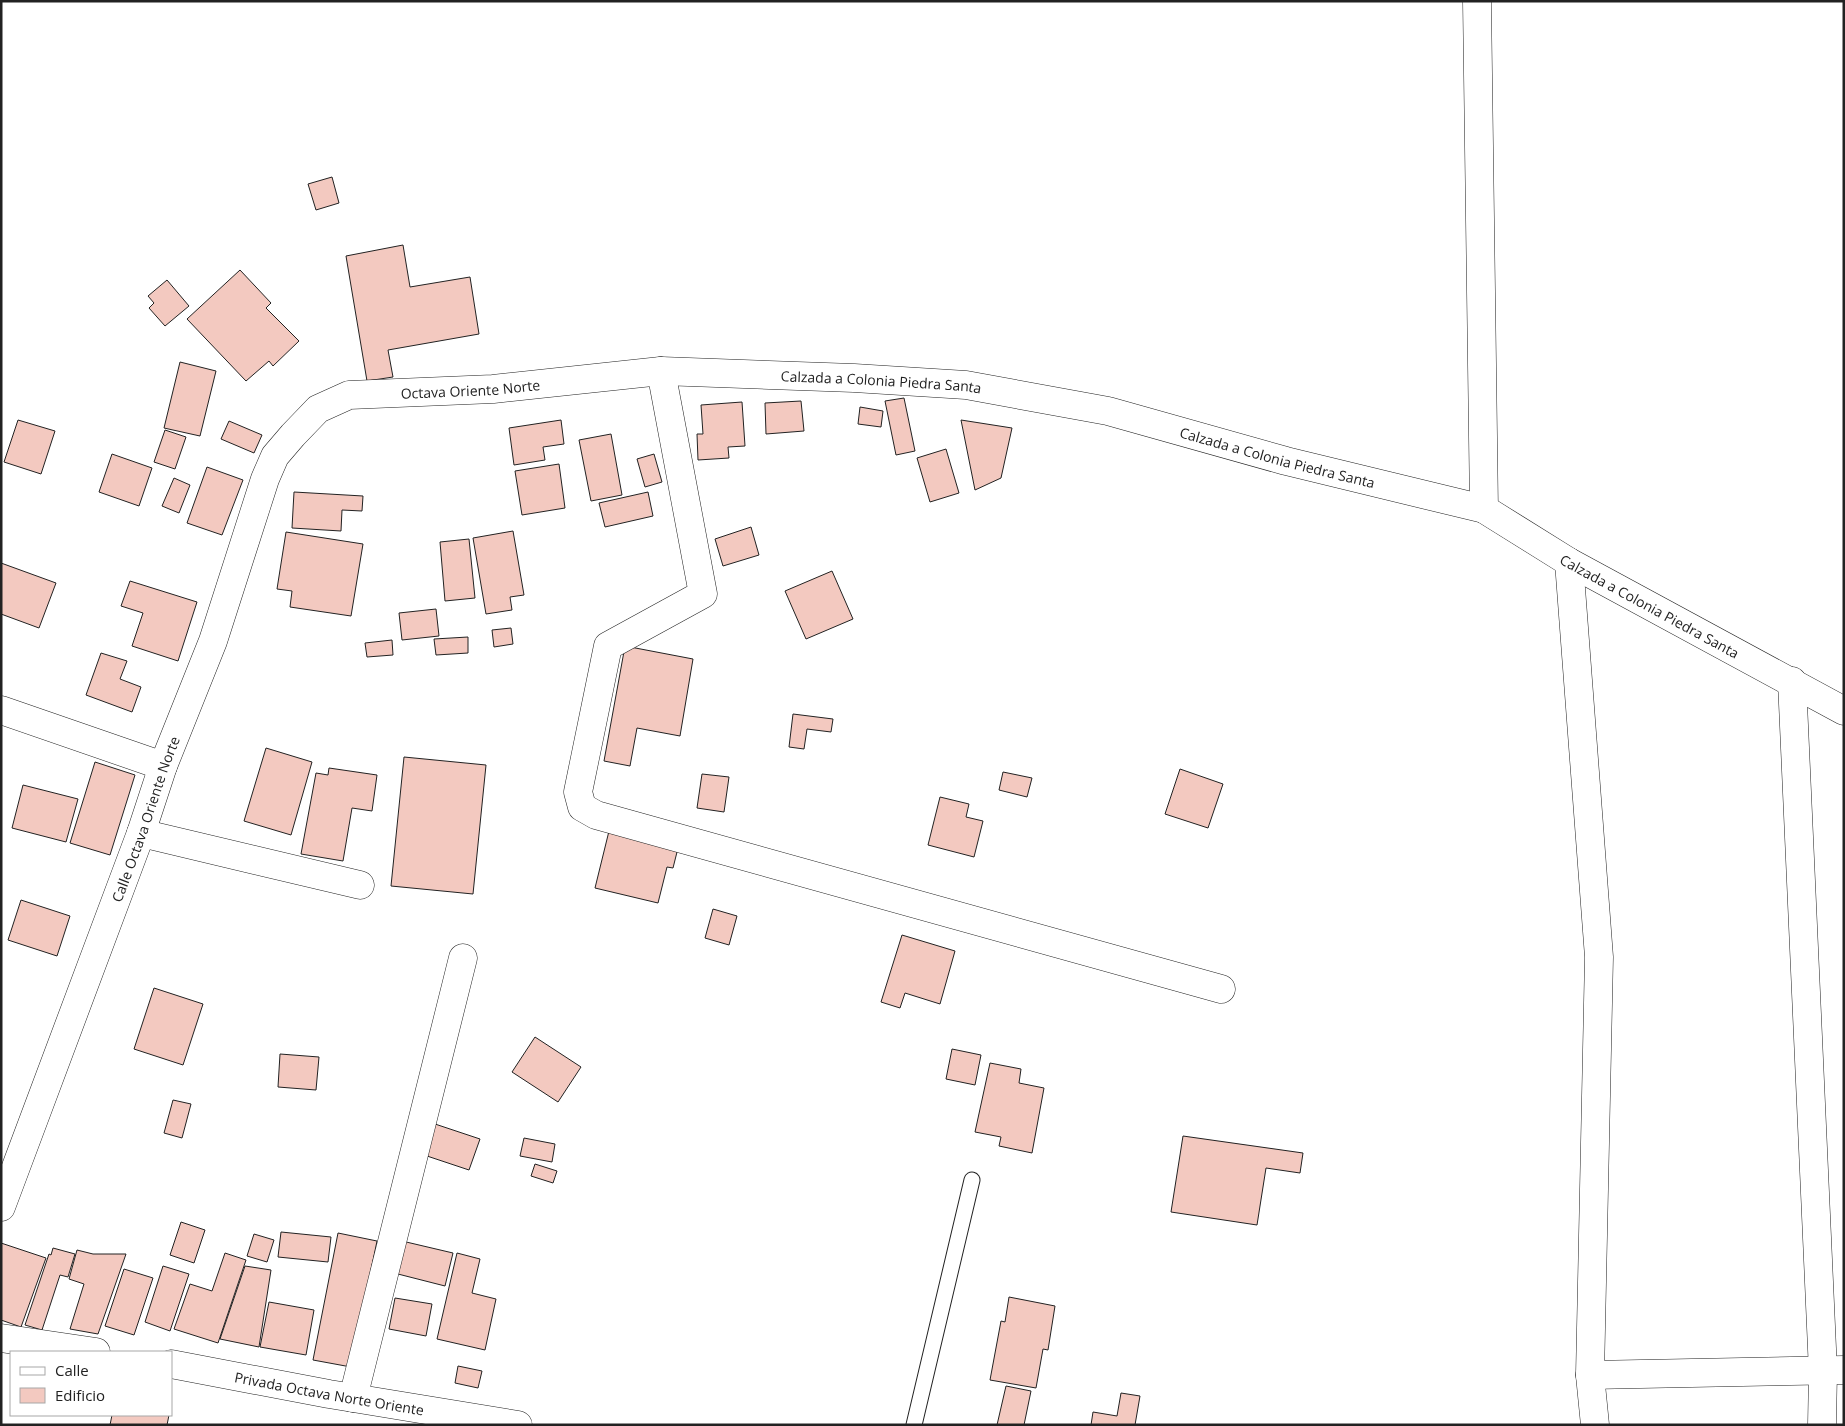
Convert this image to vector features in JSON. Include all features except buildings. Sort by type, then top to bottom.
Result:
[{"type":"street","points":[[1477,1],[1484,509]]},
{"type":"street","points":[[661,372],[703,594],[608,646],[578,792],[582,807],[605,818],[1221,989]]},
{"type":"street","name":"Calzada a Colonia Piedra Santa","points":[[661,372],[854,378],[966,385],[1108,411],[1286,461],[1484,509],[1569,562],[1792,681],[1844,711]]},
{"type":"street","name":"Octava Oriente Norte","points":[[293,435],[318,409],[349,396],[493,389],[661,372]]},
{"type":"street","name":"Calle Octava Oriente Norte","points":[[1,1207],[141,833],[163,766],[213,641],[265,479],[275,456],[293,435]]},
{"type":"street","points":[[1569,562],[1599,957],[1590,1375],[1595,1425]]},
{"type":"street","points":[[1792,681],[1833,1370],[1822,1425]]},
{"type":"street","points":[[1,710],[163,766]]},
{"type":"street","points":[[141,833],[360,885]]},
{"type":"street","points":[[352,1398],[463,958]]},
{"type":"street","points":[[1,1338],[89,1351]]},
{"type":"street","name":"Privada Octava Norte Oriente","points":[[172,1364],[352,1398],[518,1425]]},
{"type":"street","points":[[1590,1375],[1833,1370]]},
{"type":"lane","points":[[914,1425],[972,1180]]}]
